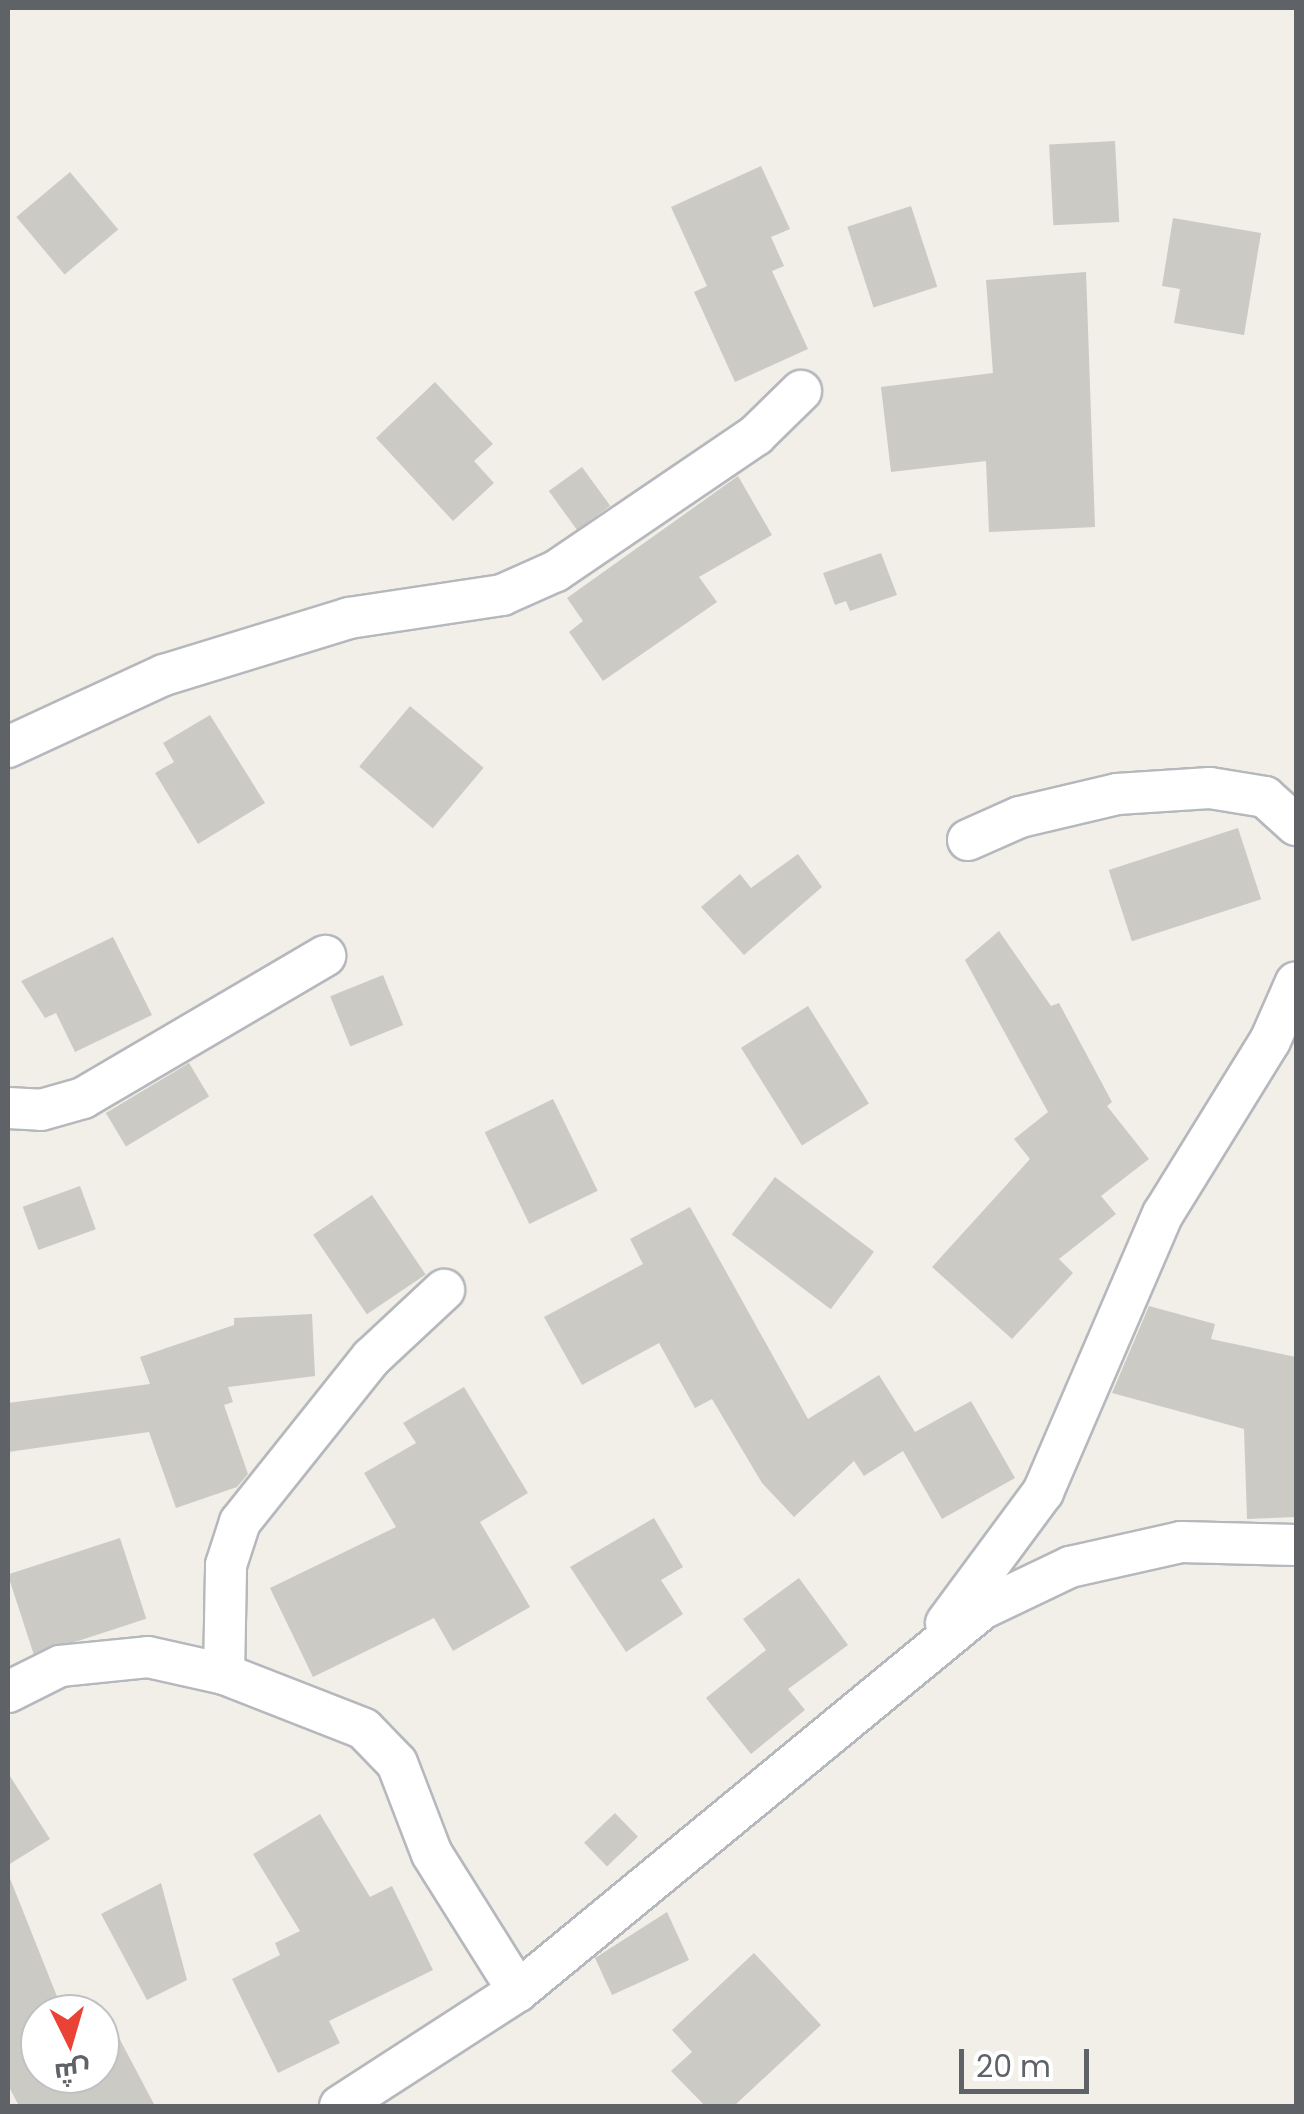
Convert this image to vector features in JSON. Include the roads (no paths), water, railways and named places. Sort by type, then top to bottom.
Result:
[{"type":"street","points":[[8,747],[164,675],[349,618],[502,595],[556,571],[756,434],[801,391]]},
{"type":"street","points":[[968,840],[1020,817],[1117,794],[1210,788],[1265,797],[1296,825]]},
{"type":"street","points":[[8,1108],[41,1110],[83,1098],[325,956]]},
{"type":"street","points":[[923,1654],[1043,1492],[1164,1214],[1270,1041],[1296,982]]},
{"type":"street","points":[[224,1674],[226,1565],[240,1522],[370,1358],[444,1290]]},
{"type":"street","points":[[340,2106],[518,1991],[923,1654],[982,1610],[1070,1568],[1182,1542],[1296,1544]]},
{"type":"street","points":[[8,1692],[60,1666],[148,1657],[224,1674],[364,1729],[397,1763],[432,1854],[518,1991]]}]
